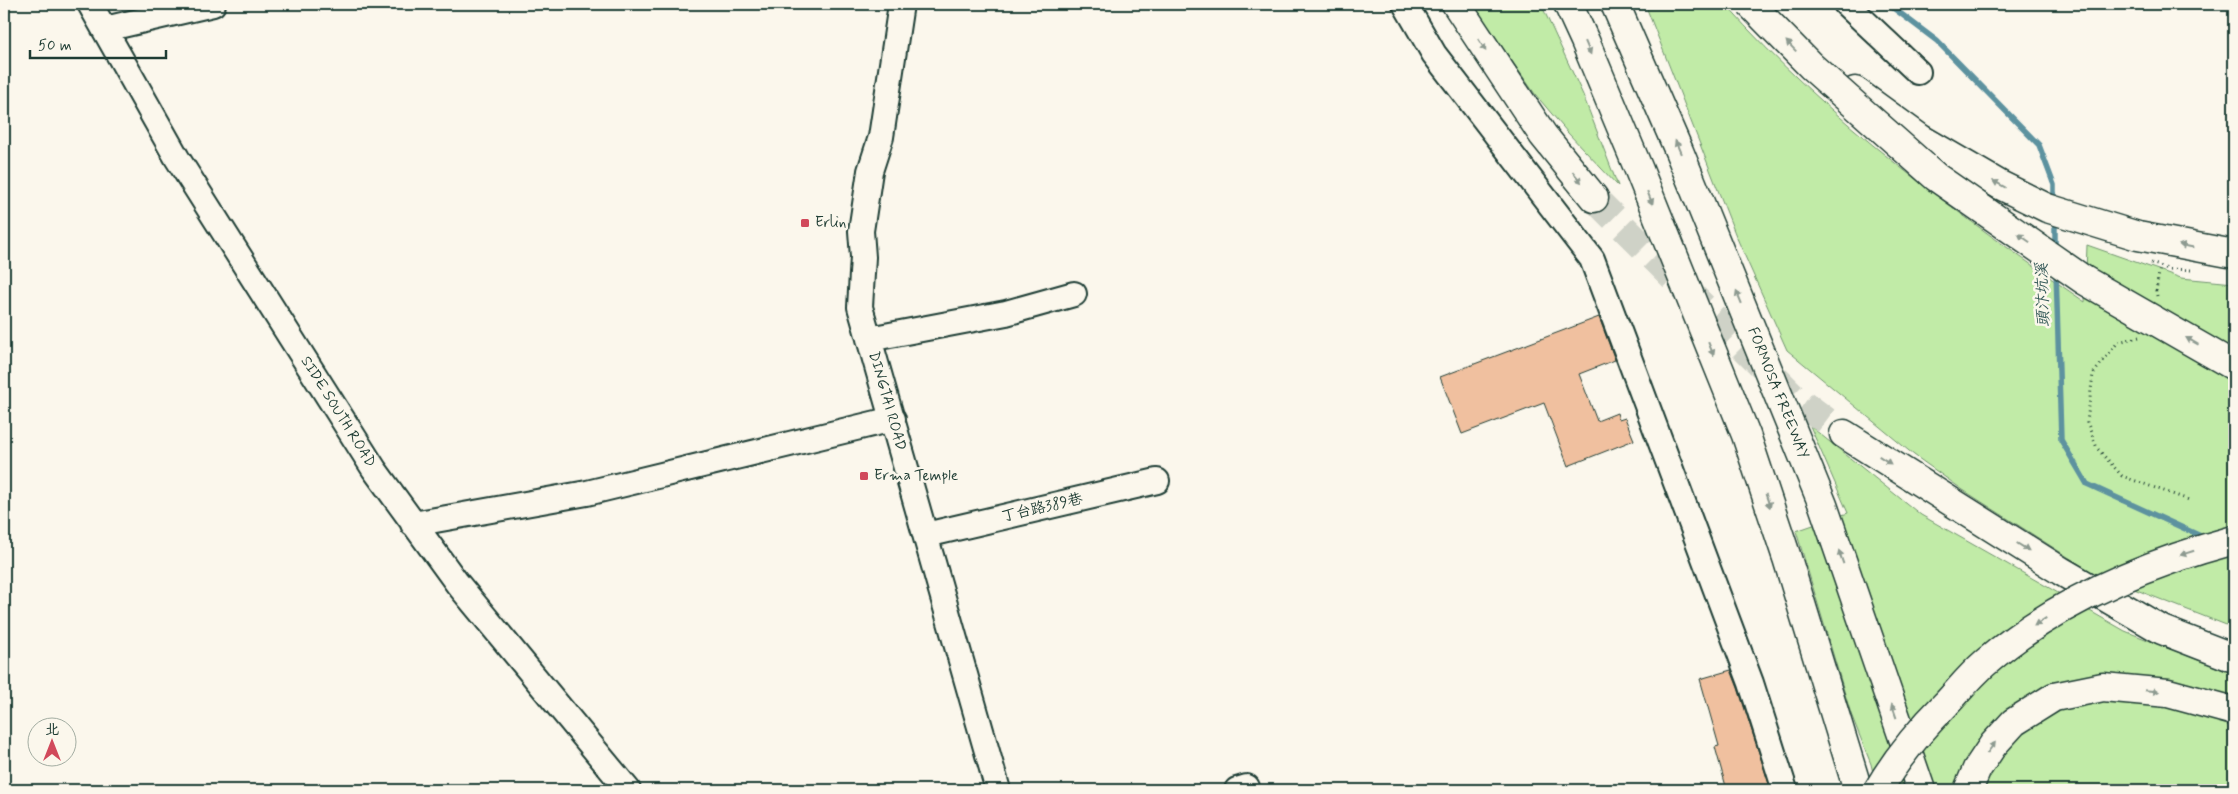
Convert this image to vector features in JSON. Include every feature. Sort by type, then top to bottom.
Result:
[{"type":"highway","points":[[1456,4],[1543,135],[1594,198]]},
{"type":"highway","points":[[1568,4],[1639,170],[1746,435],[1787,558],[1858,790]]},
{"type":"highway","name":"FORMOSA FREEWAY","points":[[1615,4],[1683,160],[1823,505],[1921,790]]},
{"type":"highway","points":[[1750,4],[1811,66],[1936,177],[2084,280],[2234,366]]},
{"type":"highway","points":[[1811,66],[1847,86],[1921,140],[2000,185],[2048,208],[2138,236],[2234,254]]},
{"type":"highway","points":[[1844,434],[2061,571],[2162,630],[2234,658]]},
{"type":"highway","points":[[1878,790],[1926,724],[1984,664],[2015,639],[2085,596],[2160,562],[2234,540]]},
{"type":"highway","points":[[2061,571],[2192,629],[2234,641]]},
{"type":"highway","points":[[1968,790],[1977,769],[1993,745],[2014,722],[2054,697],[2103,688],[2131,690],[2168,693],[2234,711]]},
{"type":"street","name":"SIDE SOUTH ROAD","points":[[90,4],[177,158],[369,462],[458,583],[628,790]]},
{"type":"street","points":[[105,29],[213,4]]},
{"type":"street","name":"DINGTAI ROAD","points":[[901,4],[881,137],[870,171],[861,232],[863,257],[860,307],[998,790]]},
{"type":"street","points":[[1405,4],[1434,54],[1592,259],[1751,683],[1785,790]]},
{"type":"street","points":[[1846,4],[1918,72]]},
{"type":"street","points":[[869,339],[1006,313],[1074,294]]},
{"type":"street","points":[[414,524],[587,493],[893,419]]},
{"type":"street","name":"丁台路389巷","points":[[926,535],[1157,481]]},
{"type":"path","points":[[2140,337],[2118,342],[2094,374],[2087,422],[2097,448],[2122,476],[2189,500]]},
{"type":"green space","points":[[1472,4],[1541,4],[1583,95],[1618,186],[1568,133],[1535,94]]},
{"type":"green space","points":[[1645,4],[1725,4],[1765,47],[1851,126],[1942,199],[2085,302],[2087,245],[2181,278],[2234,283],[2234,628],[2093,573],[1963,490],[1914,455],[1787,350],[1736,236]]},
{"type":"green space","points":[[1810,426],[1921,515],[2125,631],[2234,674],[2234,699],[2221,721],[2234,725],[2234,790],[1877,790],[1871,764],[1851,714],[1796,531],[1848,513]]},
{"type":"building","points":[[1599,317],[1615,360],[1579,374],[1597,421],[1617,413],[1619,420],[1625,418],[1634,440],[1568,466],[1544,403],[1462,434],[1440,377]]},
{"type":"building","points":[[1731,670],[1771,790],[1727,790],[1715,747],[1719,746],[1700,679]]},
{"type":"waterway","name":"頭汴坑溪","points":[[1888,4],[1937,41],[2039,145],[2054,185],[2054,204]]},
{"type":"waterway","name":"頭汴坑溪","points":[[2055,218],[2055,251]]},
{"type":"waterway","name":"頭汴坑溪","points":[[2056,270],[2061,440],[2087,484],[2205,538]]},
{"type":"tunnel","points":[[1594,198],[1793,396],[1844,434]]},
{"type":"place","name":"Erlin","points":[[805,223]]},
{"type":"place","name":"Erma Temple","points":[[864,476]]}]
